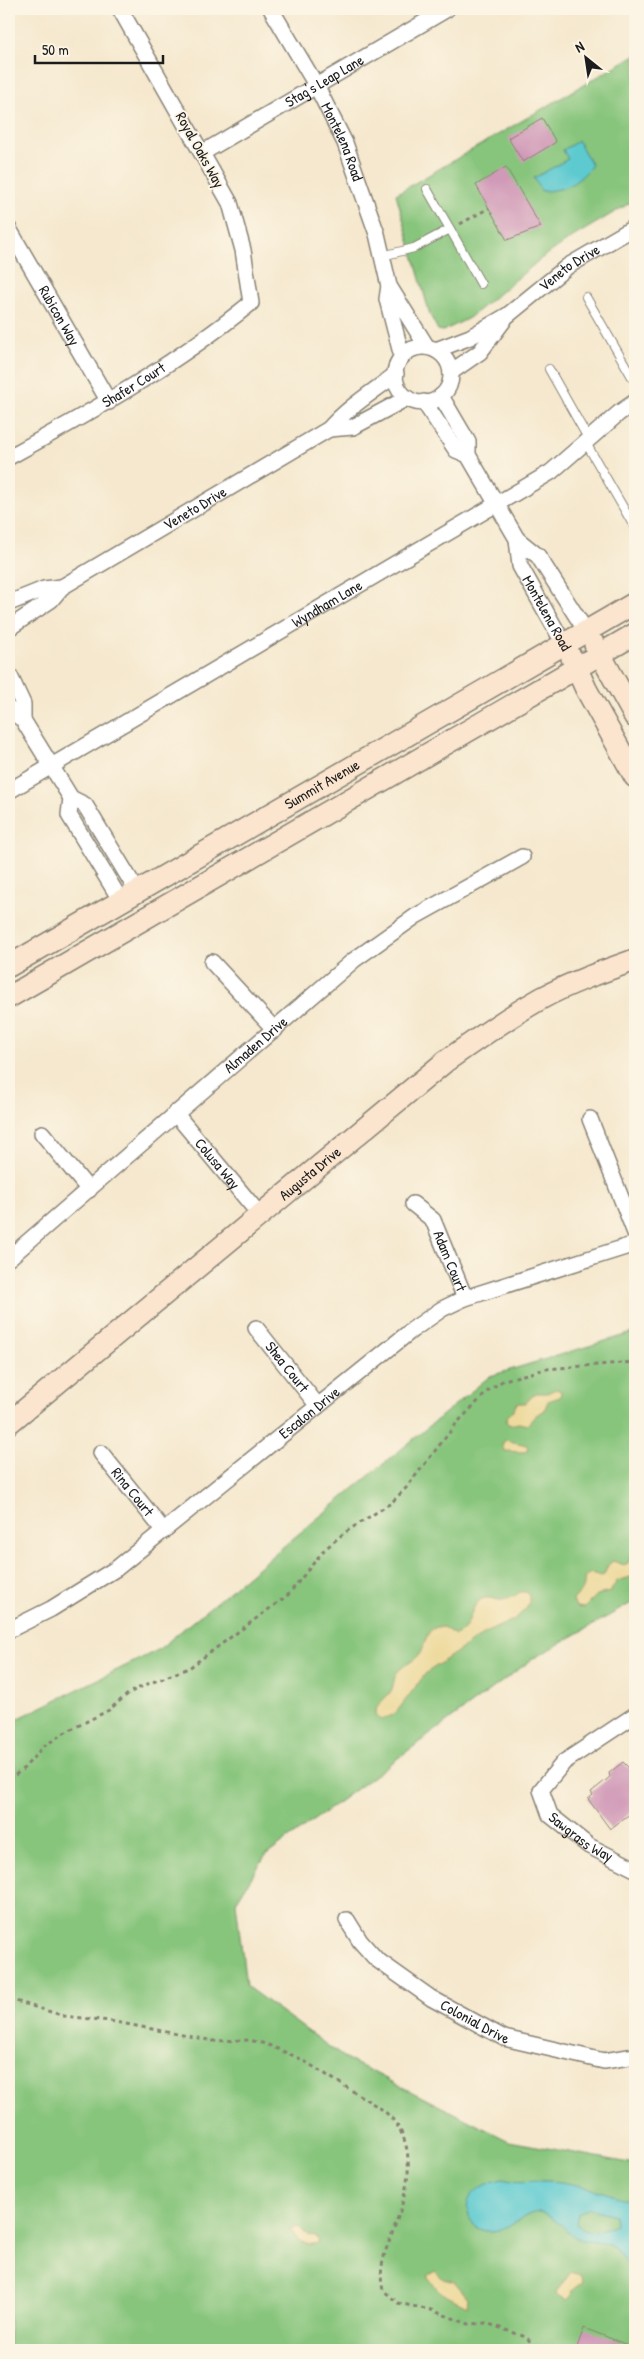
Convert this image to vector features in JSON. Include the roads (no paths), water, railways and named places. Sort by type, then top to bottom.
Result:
[{"type":"main road","name":"Summit Avenue","points":[[9,997],[594,643],[635,602]]},
{"type":"main road","name":"Summit Avenue","points":[[594,643],[635,634]]},
{"type":"main road","points":[[594,643],[635,717]]},
{"type":"main road","name":"Summit Avenue","points":[[9,966],[129,896],[571,657]]},
{"type":"main road","points":[[571,657],[635,777]]},
{"type":"main road","name":"Augusta Drive","points":[[9,1423],[446,1062],[492,1027],[544,997],[598,973],[635,960]]},
{"type":"street","name":"Royal Oaks Way","points":[[120,9],[230,203],[243,250],[250,303]]},
{"type":"street","name":"Montelena Road","points":[[271,9],[316,85],[348,152],[369,210],[389,286],[432,349]]},
{"type":"street","name":"Stag's Leap Lane","points":[[202,153],[447,9]]},
{"type":"street","name":"Veneto Drive","points":[[432,349],[470,337],[508,315],[568,266],[635,227]]},
{"type":"street","name":"Rubicon Way","points":[[9,229],[110,402]]},
{"type":"street","name":"Montelena Road","points":[[389,286],[387,299],[402,357]]},
{"type":"street","name":"Shafer Court","points":[[9,457],[110,402],[209,337],[250,303]]},
{"type":"street","name":"Veneto Drive","points":[[451,372],[480,352],[508,315]]},
{"type":"street","points":[[413,349],[432,349],[445,357],[451,372],[449,385],[441,396],[424,402],[407,398],[398,387],[396,374],[402,357],[413,349]]},
{"type":"street","name":"Veneto Drive","points":[[9,628],[50,600],[62,587],[329,430],[343,413],[365,399],[396,374]]},
{"type":"street","name":"Montelena Road","points":[[441,396],[468,442],[468,455],[517,539],[520,566],[571,657]]},
{"type":"street","name":"Veneto Drive","points":[[329,430],[353,427],[407,398]]},
{"type":"street","name":"Montelena Road","points":[[424,402],[456,450],[468,455]]},
{"type":"street","name":"Wyndham Lane","points":[[9,790],[552,472],[619,413],[635,402]]},
{"type":"street","name":"Montelena Road","points":[[517,539],[538,556],[594,643]]},
{"type":"street","name":"Veneto Drive","points":[[9,603],[44,589],[62,587]]},
{"type":"street","points":[[9,674],[23,704],[23,720]]},
{"type":"street","points":[[9,709],[23,720],[71,798],[85,805],[129,896]]},
{"type":"street","name":"Almaden Drive","points":[[9,1258],[354,960],[416,916],[522,858]]},
{"type":"street","points":[[212,962],[275,1030]]},
{"type":"street","name":"Colusa Way","points":[[175,1113],[260,1215]]},
{"type":"street","points":[[590,1119],[635,1233]]},
{"type":"street","points":[[42,1133],[89,1190]]},
{"type":"street","name":"Adam Court","points":[[413,1204],[433,1220],[465,1298]]},
{"type":"street","name":"Escalon Drive","points":[[9,1630],[88,1588],[164,1531],[412,1330],[442,1309],[465,1298],[635,1244]]},
{"type":"street","name":"Shea Court","points":[[256,1328],[318,1406]]},
{"type":"street","name":"Rina Court","points":[[102,1453],[164,1531]]},
{"type":"street","name":"Sawgrass Way","points":[[635,1715],[564,1762],[541,1790],[550,1815],[589,1846],[635,1869]]},
{"type":"street","name":"Colonial Drive","points":[[347,1920],[360,1942],[376,1959],[431,1998],[504,2038],[604,2061],[635,2056]]},
{"type":"lane","points":[[427,189],[482,284]]},
{"type":"lane","points":[[382,256],[414,248],[450,229]]},
{"type":"lane","points":[[586,297],[635,382]]},
{"type":"lane","points":[[548,369],[635,528]]},
{"type":"water","points":[[578,141],[592,165],[582,177],[570,185],[550,191],[541,191],[534,178],[568,159],[563,150]]},
{"type":"water","points":[[503,2179],[520,2182],[559,2182],[592,2189],[635,2202],[635,2277],[615,2249],[605,2244],[585,2241],[575,2237],[553,2218],[543,2213],[531,2214],[508,2226],[493,2231],[477,2228],[469,2215],[468,2201],[483,2186]],"holes":[[[587,2208],[614,2215],[615,2224],[606,2229],[596,2231],[585,2229],[576,2224],[578,2213]]]}]
